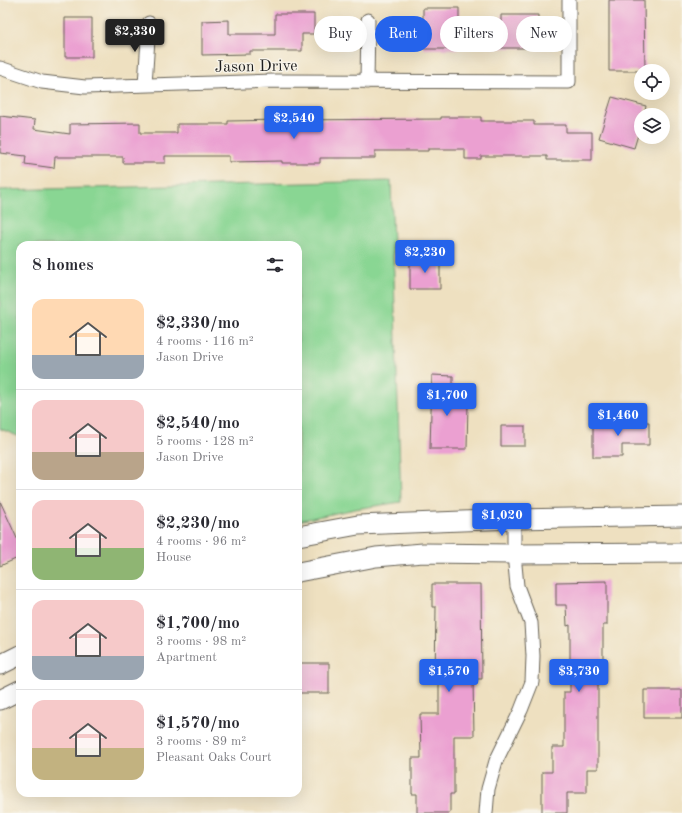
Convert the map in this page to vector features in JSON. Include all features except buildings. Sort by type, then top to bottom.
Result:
[{"type":"main road","points":[[302,535],[358,525],[514,519],[682,516]]},
{"type":"main road","points":[[302,571],[376,556],[415,553],[682,553]]},
{"type":"main road","points":[[0,665],[16,657]]},
{"type":"main road","points":[[0,700],[16,692]]},
{"type":"street","name":"Jason Drive","points":[[0,68],[42,82],[86,87],[275,81],[569,82],[569,0]]},
{"type":"street","points":[[368,20],[368,82]]},
{"type":"street","points":[[145,85],[149,23]]},
{"type":"street","points":[[486,813],[488,789],[496,761],[521,710],[532,682],[533,656],[531,623],[517,586],[514,554],[514,519]]},
{"type":"green space","points":[[391,181],[401,502],[355,509],[302,520],[302,241],[16,241],[16,435],[0,429],[0,190]]}]
